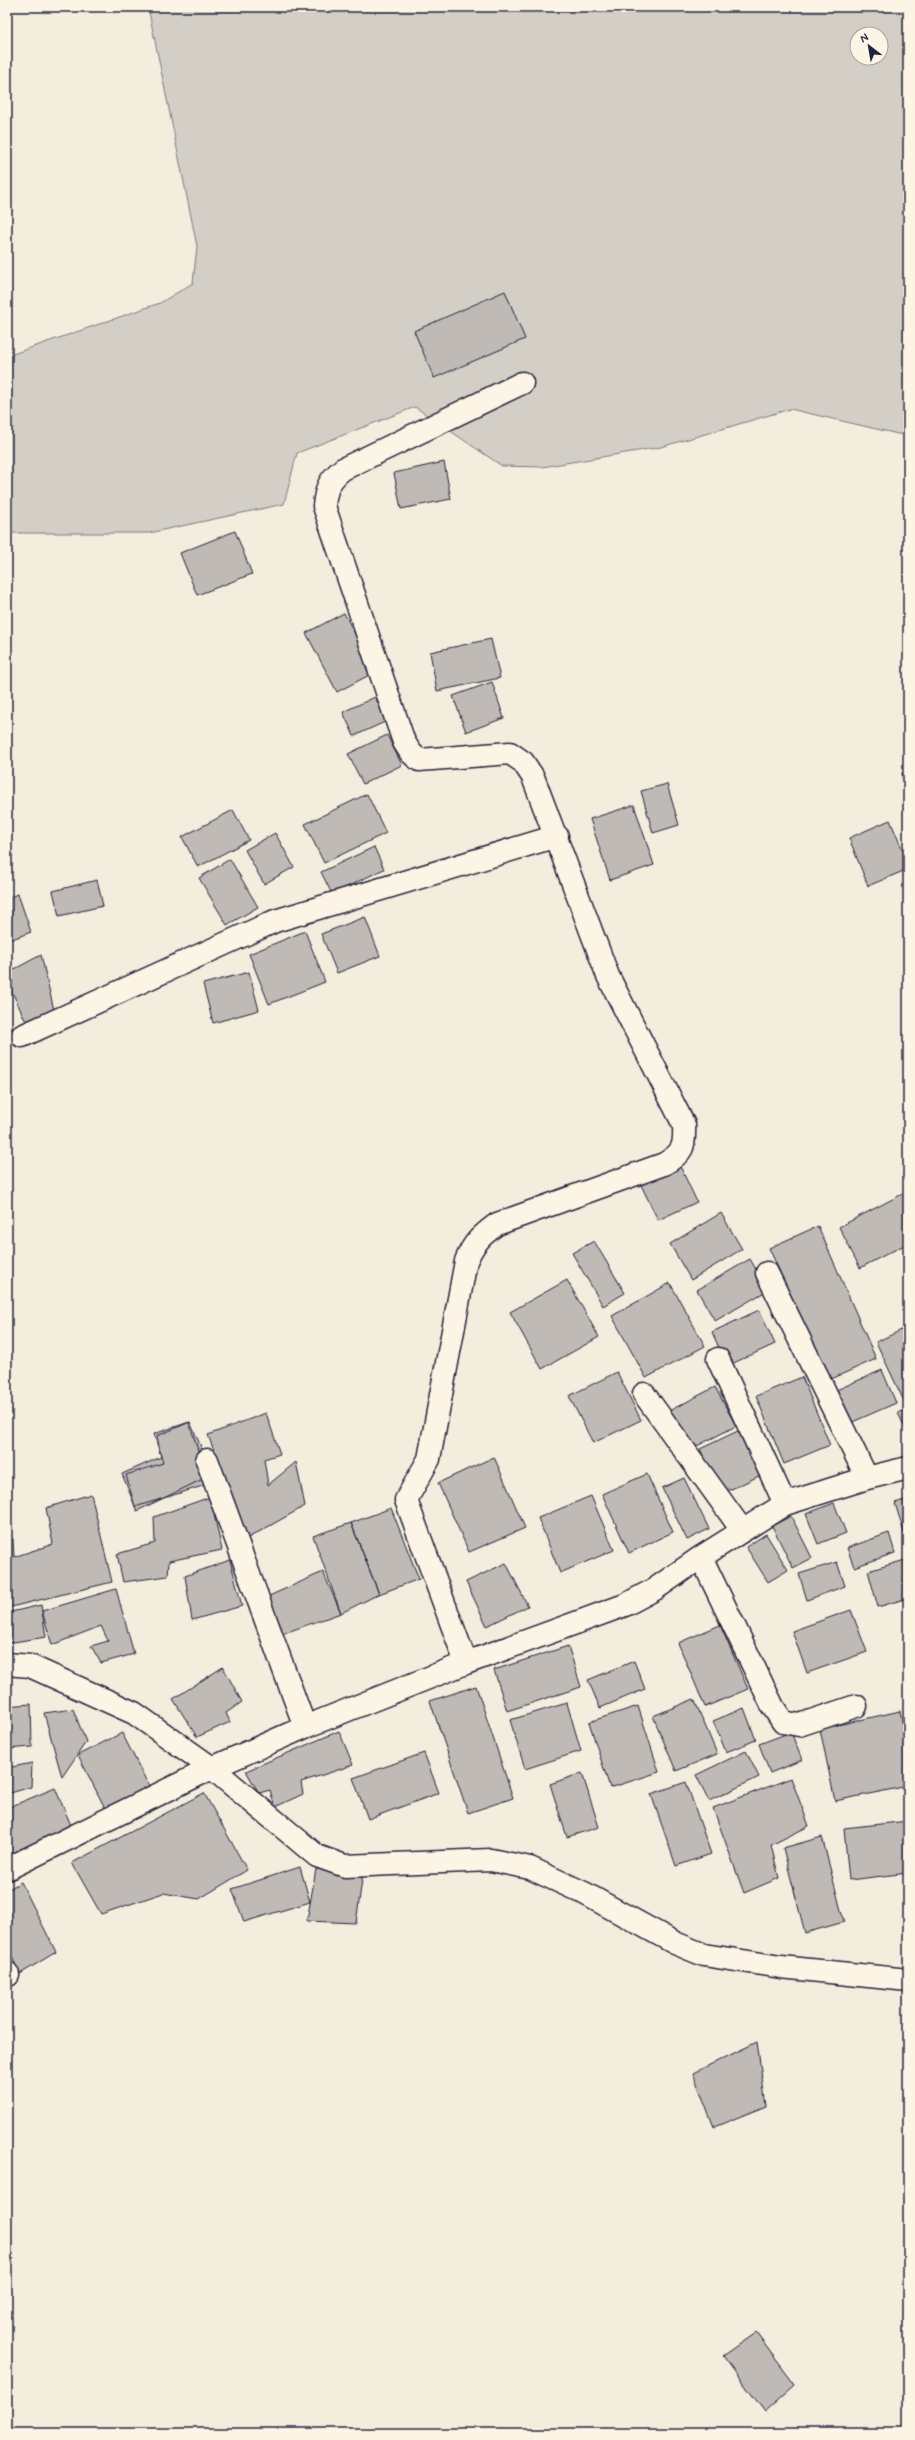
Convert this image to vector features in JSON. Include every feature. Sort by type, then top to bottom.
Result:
[{"type":"street","points":[[466,1663],[406,1500],[429,1459],[466,1261],[472,1247],[482,1235],[497,1224],[664,1164],[675,1158],[683,1148],[684,1138],[684,1125],[608,976],[534,777],[523,762],[510,754],[430,761],[419,760],[411,753],[404,742],[324,506],[326,490],[331,478],[343,469],[522,383]]},
{"type":"street","points":[[22,1036],[275,921],[557,836]]},
{"type":"street","points":[[767,1273],[867,1478]]},
{"type":"street","points":[[718,1359],[785,1504]]},
{"type":"street","points":[[644,1394],[742,1530]]},
{"type":"street","points":[[208,1460],[305,1727]]},
{"type":"street","points":[[7,1869],[212,1768],[305,1727],[466,1663],[625,1605],[655,1589],[700,1557],[785,1504],[867,1478],[908,1468]]},
{"type":"street","points":[[700,1557],[773,1707],[783,1722],[798,1725],[856,1706]]},
{"type":"street","points":[[7,1664],[30,1666],[134,1714],[212,1768],[317,1856],[345,1866],[491,1860],[530,1868],[584,1893],[675,1943],[704,1955],[781,1967],[908,1980]]},
{"type":"shaded area","points":[[148,7],[908,7],[908,435],[790,409],[661,447],[542,467],[502,466],[415,407],[297,453],[284,504],[149,533],[7,533],[7,356],[160,303],[193,283],[197,246]]},
{"type":"building","points":[[505,291],[525,339],[434,378],[414,331]]},
{"type":"building","points":[[444,462],[451,499],[401,509],[394,473]]},
{"type":"building","points":[[235,531],[252,574],[197,595],[180,553]]},
{"type":"building","points":[[344,613],[375,672],[337,692],[306,633]]},
{"type":"building","points":[[491,639],[500,678],[437,691],[430,652]]},
{"type":"building","points":[[492,682],[504,718],[466,732],[453,696]]},
{"type":"building","points":[[375,697],[387,721],[354,736],[343,712]]},
{"type":"building","points":[[387,735],[402,765],[363,784],[348,754]]},
{"type":"building","points":[[908,772],[908,801],[907,801],[902,773]]},
{"type":"building","points":[[667,784],[679,825],[653,833],[641,791]]},
{"type":"building","points":[[367,794],[386,833],[324,863],[305,824]]},
{"type":"building","points":[[634,805],[654,865],[610,880],[590,819]]},
{"type":"building","points":[[233,810],[249,840],[198,867],[182,837]]},
{"type":"building","points":[[890,820],[908,863],[908,869],[868,886],[849,838]]},
{"type":"building","points":[[275,833],[294,867],[264,884],[245,850]]},
{"type":"building","points":[[374,847],[384,869],[332,894],[321,872]]},
{"type":"building","points":[[230,859],[258,907],[227,925],[199,878]]},
{"type":"building","points":[[97,880],[103,906],[59,916],[53,891]]},
{"type":"building","points":[[18,894],[31,932],[7,941],[7,898]]},
{"type":"building","points":[[365,917],[380,956],[337,973],[321,934]]},
{"type":"building","points":[[305,931],[325,982],[269,1004],[249,954]]},
{"type":"building","points":[[41,955],[54,1010],[27,1024],[7,981],[7,973]]},
{"type":"building","points":[[249,972],[259,1010],[213,1023],[203,984]]},
{"type":"building","points":[[680,1166],[697,1202],[658,1220],[641,1185]]},
{"type":"building","points":[[908,1191],[908,1243],[860,1268],[839,1227]]},
{"type":"building","points":[[721,1213],[742,1249],[691,1280],[670,1244]]},
{"type":"building","points":[[818,1226],[876,1359],[829,1380],[769,1248]]},
{"type":"building","points":[[594,1241],[625,1293],[603,1306],[572,1253]]},
{"type":"building","points":[[750,1259],[768,1290],[715,1321],[697,1290]]},
{"type":"building","points":[[567,1280],[599,1337],[542,1369],[510,1312]]},
{"type":"building","points":[[670,1283],[705,1346],[646,1378],[612,1316]]},
{"type":"building","points":[[759,1310],[775,1344],[727,1366],[712,1332]]},
{"type":"building","points":[[908,1327],[908,1397],[903,1399],[876,1342]]},
{"type":"building","points":[[882,1370],[896,1403],[848,1424],[834,1391]]},
{"type":"building","points":[[617,1372],[641,1420],[593,1443],[569,1396]]},
{"type":"building","points":[[802,1377],[830,1445],[784,1464],[756,1396]]},
{"type":"building","points":[[715,1387],[736,1426],[689,1450],[669,1411]]},
{"type":"building","points":[[908,1409],[908,1434],[898,1413]]},
{"type":"building","points":[[266,1413],[280,1454],[264,1459],[268,1485],[296,1462],[305,1506],[248,1538],[208,1435]]},
{"type":"building","points":[[189,1422],[209,1484],[135,1507],[126,1475],[163,1463],[154,1434]]},
{"type":"building","points":[[190,1422],[213,1474],[137,1511],[122,1474],[161,1457],[157,1436]]},
{"type":"building","points":[[740,1430],[761,1475],[721,1494],[700,1449]]},
{"type":"building","points":[[494,1457],[525,1528],[469,1552],[438,1483]]},
{"type":"building","points":[[647,1474],[673,1532],[629,1553],[602,1494]]},
{"type":"building","points":[[684,1478],[709,1529],[687,1540],[662,1488]]},
{"type":"building","points":[[91,1494],[112,1582],[7,1608],[7,1540],[13,1539],[14,1557],[53,1544],[46,1508]]},
{"type":"building","points":[[591,1496],[614,1550],[560,1573],[538,1518]]},
{"type":"building","points":[[210,1497],[222,1550],[169,1561],[168,1576],[123,1582],[117,1554],[155,1543],[154,1517]]},
{"type":"building","points":[[908,1499],[908,1546],[895,1503]]},
{"type":"building","points":[[834,1503],[846,1533],[818,1544],[806,1514]]},
{"type":"building","points":[[391,1508],[419,1579],[379,1594],[351,1523]]},
{"type":"building","points":[[791,1516],[812,1558],[793,1568],[772,1526]]},
{"type":"building","points":[[351,1523],[379,1594],[341,1613],[313,1536]]},
{"type":"building","points":[[889,1533],[895,1553],[854,1567],[847,1548]]},
{"type":"building","points":[[766,1534],[788,1570],[768,1582],[746,1547]]},
{"type":"building","points":[[230,1560],[242,1606],[192,1620],[185,1576]]},
{"type":"building","points":[[905,1560],[908,1572],[908,1598],[878,1607],[868,1571]]},
{"type":"building","points":[[837,1562],[845,1586],[807,1600],[799,1574]]},
{"type":"building","points":[[506,1563],[528,1606],[487,1626],[466,1582]]},
{"type":"building","points":[[323,1572],[341,1613],[273,1637],[260,1600]]},
{"type":"building","points":[[116,1589],[134,1654],[101,1663],[91,1646],[108,1641],[101,1626],[52,1645],[42,1611]]},
{"type":"building","points":[[41,1605],[46,1637],[7,1643],[7,1613]]},
{"type":"building","points":[[851,1610],[867,1652],[807,1673],[792,1631]]},
{"type":"building","points":[[720,1625],[748,1689],[705,1707],[678,1643]]},
{"type":"building","points":[[568,1646],[581,1687],[507,1711],[494,1670]]},
{"type":"building","points":[[634,1661],[645,1689],[600,1708],[588,1680]]},
{"type":"building","points":[[223,1667],[242,1702],[226,1713],[230,1722],[197,1737],[173,1699]]},
{"type":"building","points":[[476,1686],[513,1798],[468,1813],[430,1701]]},
{"type":"building","points":[[694,1699],[717,1754],[676,1771],[653,1716]]},
{"type":"building","points":[[567,1703],[581,1751],[525,1769],[510,1720]]},
{"type":"building","points":[[31,1704],[32,1747],[7,1749],[7,1706]]},
{"type":"building","points":[[638,1706],[659,1772],[610,1788],[589,1722]]},
{"type":"building","points":[[744,1708],[756,1740],[726,1752],[713,1721]]},
{"type":"building","points":[[73,1709],[86,1742],[62,1777],[44,1713]]},
{"type":"building","points":[[900,1711],[908,1750],[908,1786],[835,1801],[820,1729]]},
{"type":"building","points":[[339,1731],[353,1765],[301,1782],[303,1794],[275,1807],[270,1790],[259,1793],[246,1771]]},
{"type":"building","points":[[791,1732],[802,1760],[770,1773],[759,1744]]},
{"type":"building","points":[[122,1733],[152,1792],[108,1814],[78,1755]]},
{"type":"building","points":[[746,1751],[759,1777],[709,1801],[696,1775]]},
{"type":"building","points":[[424,1753],[439,1793],[368,1819],[353,1778]]},
{"type":"building","points":[[32,1763],[31,1787],[7,1794],[7,1768]]},
{"type":"building","points":[[582,1773],[599,1827],[567,1837],[550,1784]]},
{"type":"building","points":[[791,1778],[809,1826],[771,1845],[779,1878],[744,1893],[713,1808]]},
{"type":"building","points":[[686,1782],[711,1854],[676,1866],[651,1794]]},
{"type":"building","points":[[55,1788],[73,1830],[7,1857],[7,1808]]},
{"type":"building","points":[[204,1793],[247,1870],[199,1899],[163,1893],[101,1914],[72,1863]]},
{"type":"building","points":[[908,1821],[908,1873],[849,1880],[844,1828]]},
{"type":"building","points":[[822,1837],[844,1922],[805,1933],[783,1848]]},
{"type":"building","points":[[300,1867],[310,1902],[244,1922],[232,1889]]},
{"type":"building","points":[[316,1869],[363,1873],[356,1923],[307,1921]]},
{"type":"building","points":[[21,1882],[56,1952],[20,1974],[7,1946],[7,1890]]},
{"type":"building","points":[[757,2042],[766,2106],[714,2127],[693,2073]]},
{"type":"building","points":[[756,2333],[795,2385],[765,2412],[723,2356]]}]
